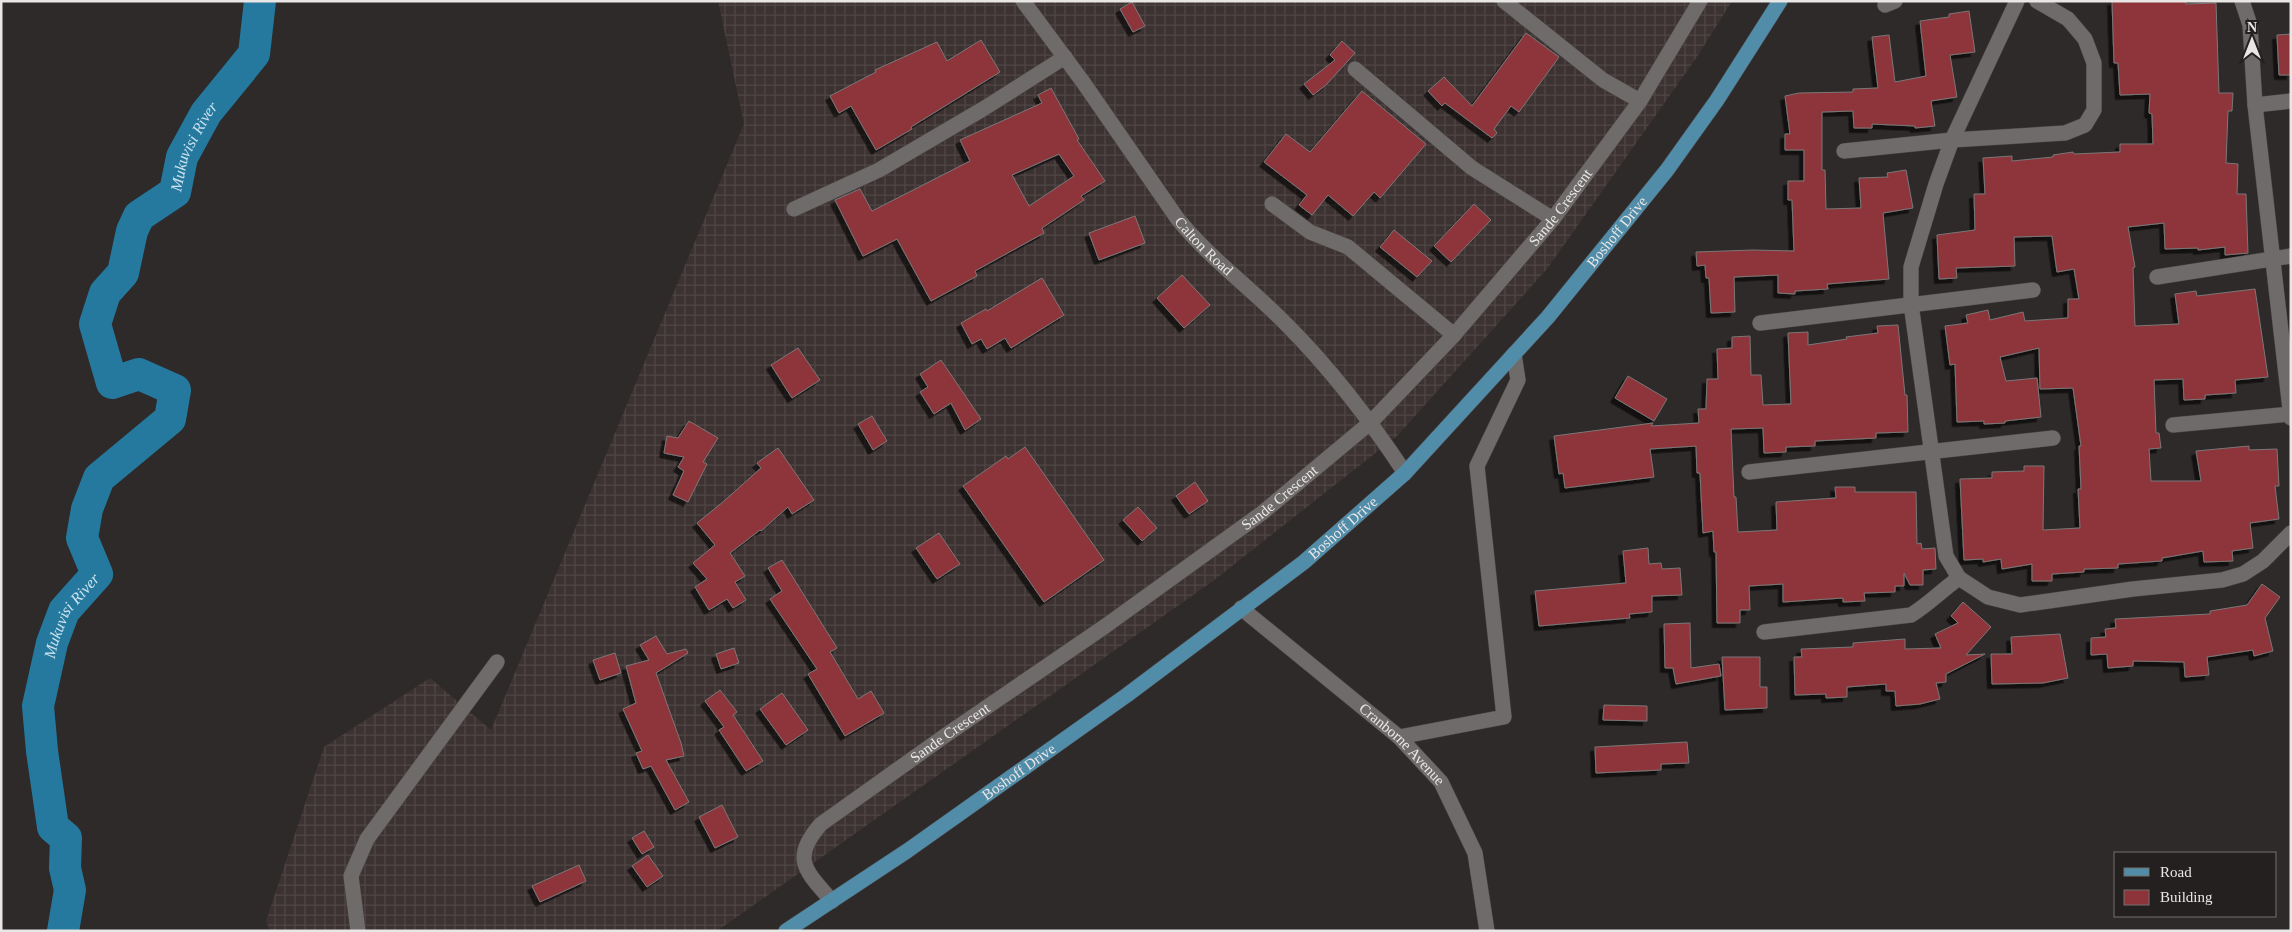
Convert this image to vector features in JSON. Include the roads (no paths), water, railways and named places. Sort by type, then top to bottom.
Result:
[{"type":"main road","name":"Boshoff Drive","points":[[786,931],[914,846],[1127,695],[1304,562],[1405,473],[1548,317],[1667,170],[1717,100],[1780,1]]},
{"type":"street","name":"Calton Road","points":[[1023,1],[1065,57],[1192,237],[1287,324],[1371,422],[1405,473]]},
{"type":"street","points":[[1504,1],[1603,80],[1640,101]]},
{"type":"street","name":"Sande Crescent","points":[[832,901],[810,876],[804,864],[804,851],[809,838],[821,824],[946,735],[1104,627],[1262,513],[1371,422],[1454,335],[1553,219],[1640,101],[1700,1]]},
{"type":"street","points":[[2017,1],[1952,140],[1936,184],[1911,266],[1911,304],[1946,556],[1959,578],[1988,596],[2020,605],[2133,589],[2222,580],[2243,574],[2263,562],[2291,532]]},
{"type":"street","points":[[1844,151],[1952,140],[2065,133],[2084,125],[2094,110],[2094,63],[2085,38],[2068,19],[2037,1]]},
{"type":"street","points":[[2242,1],[2250,25],[2254,105],[2268,204],[2272,258],[2291,418]]},
{"type":"street","points":[[794,209],[880,170],[983,109],[1065,57]]},
{"type":"street","points":[[1355,69],[1472,168],[1553,219]]},
{"type":"street","points":[[2254,105],[2291,101]]},
{"type":"street","points":[[1272,204],[1310,232],[1348,247],[1454,335]]},
{"type":"street","points":[[2157,277],[2291,256]]},
{"type":"street","points":[[1760,323],[2033,290]]},
{"type":"street","points":[[1398,737],[1504,717],[1477,466],[1518,380],[1514,354]]},
{"type":"street","points":[[2173,425],[2291,414]]},
{"type":"street","points":[[1749,472],[2054,438]]},
{"type":"street","points":[[1764,632],[1911,615],[1929,604],[1942,590],[1959,578]]},
{"type":"street","name":"Cranborne Avenue","points":[[1241,608],[1398,737],[1441,782],[1475,853],[1487,931]]},
{"type":"street","points":[[358,931],[351,876],[368,839],[497,662]]},
{"type":"waterway","name":"Mukuvisi River","points":[[63,931],[70,890],[65,868],[66,838],[53,827],[42,751],[38,706],[52,643],[64,611],[97,574],[82,538],[87,509],[99,478],[170,419],[175,390],[139,374],[112,383],[95,324],[105,293],[123,273],[132,231],[139,216],[175,192],[182,157],[206,113],[254,54],[260,1]]}]
